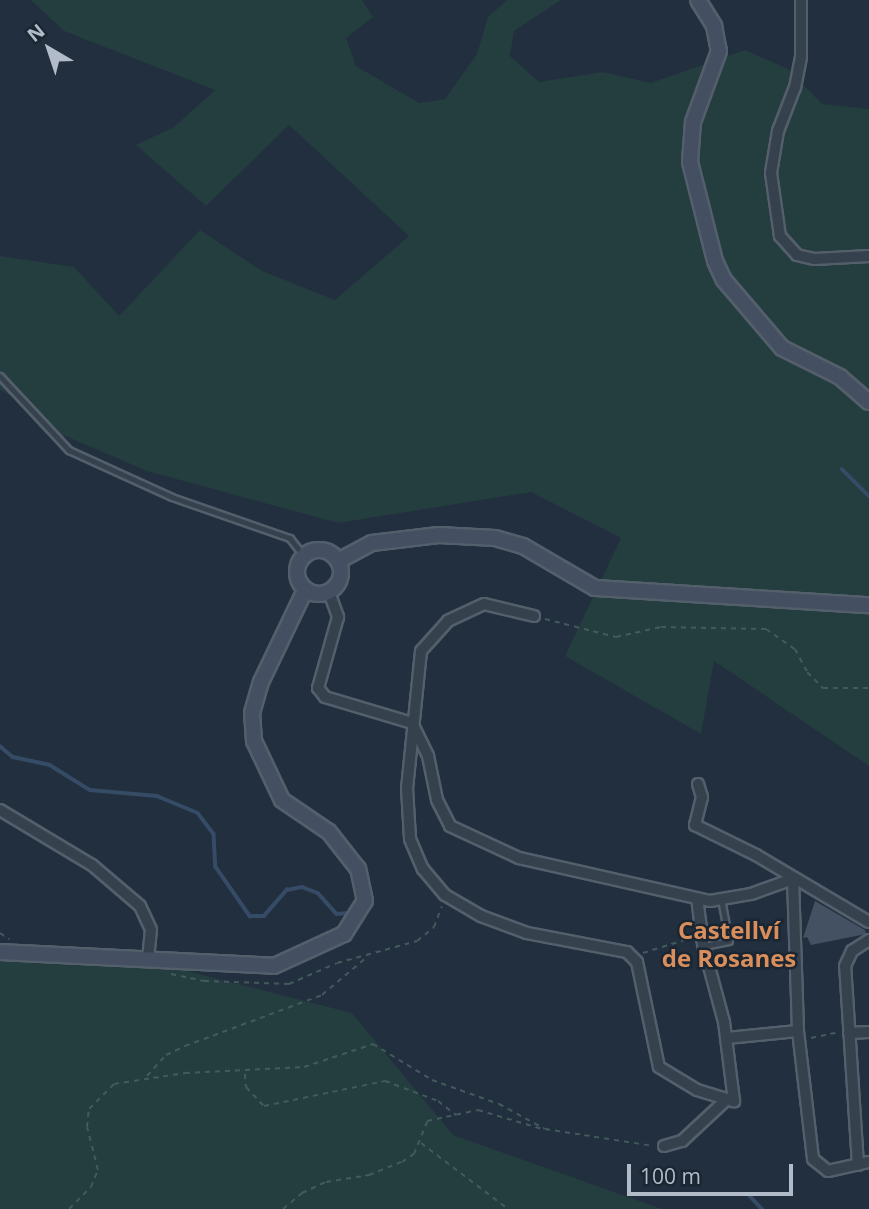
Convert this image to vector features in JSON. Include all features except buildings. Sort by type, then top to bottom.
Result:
[{"type":"street","points":[[698,0],[714,26],[719,51],[692,122],[690,162],[715,261],[724,280],[782,348],[840,377],[869,402]]},
{"type":"street","points":[[801,0],[801,57],[778,131],[771,173],[777,225],[780,236],[797,255],[815,259],[869,256]]},
{"type":"street","points":[[338,561],[372,543],[439,536],[495,538],[523,545],[595,588],[869,605]]},
{"type":"street","points":[[322,550],[338,561],[340,578],[329,592],[317,594],[306,590],[297,573],[304,556],[322,550]]},
{"type":"street","points":[[0,952],[274,966],[344,934],[365,901],[364,883],[345,849],[329,832],[282,800],[254,741],[252,713],[261,682],[306,590]]},
{"type":"street","points":[[329,592],[338,617],[318,688],[325,697],[412,723],[428,756],[437,800],[450,826],[519,858],[697,898],[721,899],[793,878]]},
{"type":"street","points":[[534,616],[484,604],[448,621],[421,651],[407,788],[410,839],[423,869],[445,895],[481,916],[527,933],[632,957],[637,962],[659,1067],[729,1101]]},
{"type":"street","points":[[698,785],[702,797],[695,825],[869,922]]},
{"type":"street","points":[[0,810],[92,865],[140,905],[151,930],[148,958]]},
{"type":"street","points":[[793,878],[798,1031],[813,1159],[828,1171],[869,1162]]},
{"type":"street","points":[[697,898],[703,946],[727,1038],[729,1101]]},
{"type":"street","points":[[858,1165],[845,966],[852,951],[869,940]]},
{"type":"street","points":[[727,1038],[798,1031]]},
{"type":"street","points":[[849,1033],[869,1032]]},
{"type":"street","points":[[664,1146],[682,1141],[729,1101]]},
{"type":"lane","points":[[0,376],[69,450],[172,497],[290,538],[304,556]]},
{"type":"lane","points":[[703,946],[729,940],[721,899]]},
{"type":"path","points":[[534,616],[617,636],[661,627],[766,629],[795,649],[807,672],[823,688],[869,688]]},
{"type":"path","points":[[146,1077],[166,1055],[322,995],[369,954],[417,941],[435,927],[445,895]]},
{"type":"path","points":[[632,957],[702,935]]},
{"type":"path","points":[[798,1031],[816,1039],[849,1033]]},
{"type":"path","points":[[69,1209],[91,1186],[99,1170],[87,1128],[89,1109],[114,1084],[146,1077],[304,1068],[373,1044],[432,1080],[499,1104],[545,1129]]},
{"type":"path","points":[[245,1073],[246,1087],[264,1106],[385,1081],[438,1101],[456,1115]]},
{"type":"path","points":[[283,1209],[302,1193],[326,1182],[369,1175],[402,1162],[421,1143],[427,1121],[478,1111],[545,1129],[587,1133],[641,1147],[664,1146]]},
{"type":"path","points":[[421,1143],[508,1209]]},
{"type":"green space","points":[[31,0],[362,0],[373,17],[346,38],[356,66],[419,103],[445,99],[477,54],[488,17],[507,0],[561,0],[514,31],[510,56],[539,82],[603,72],[651,83],[745,50],[788,69],[822,104],[869,109],[869,766],[714,661],[701,734],[565,656],[621,538],[531,492],[338,523],[147,471],[58,433],[21,401],[0,390],[0,256],[74,267],[119,316],[200,230],[262,271],[335,300],[409,236],[289,125],[206,206],[136,145],[174,127],[215,90],[64,31]]},
{"type":"green space","points":[[112,952],[352,1013],[453,1135],[662,1209],[0,1209],[0,954]]},
{"type":"waterway","points":[[842,469],[869,496]]},
{"type":"waterway","points":[[0,746],[13,757],[50,765],[90,790],[157,796],[198,813],[214,834],[216,867],[250,916],[264,916],[287,890],[302,887],[318,893],[337,914],[349,913]]},
{"type":"waterway","points":[[750,1196],[762,1209]]},
{"type":"district","name":"Castellví de Rosanes","points":[[729,944]]}]
